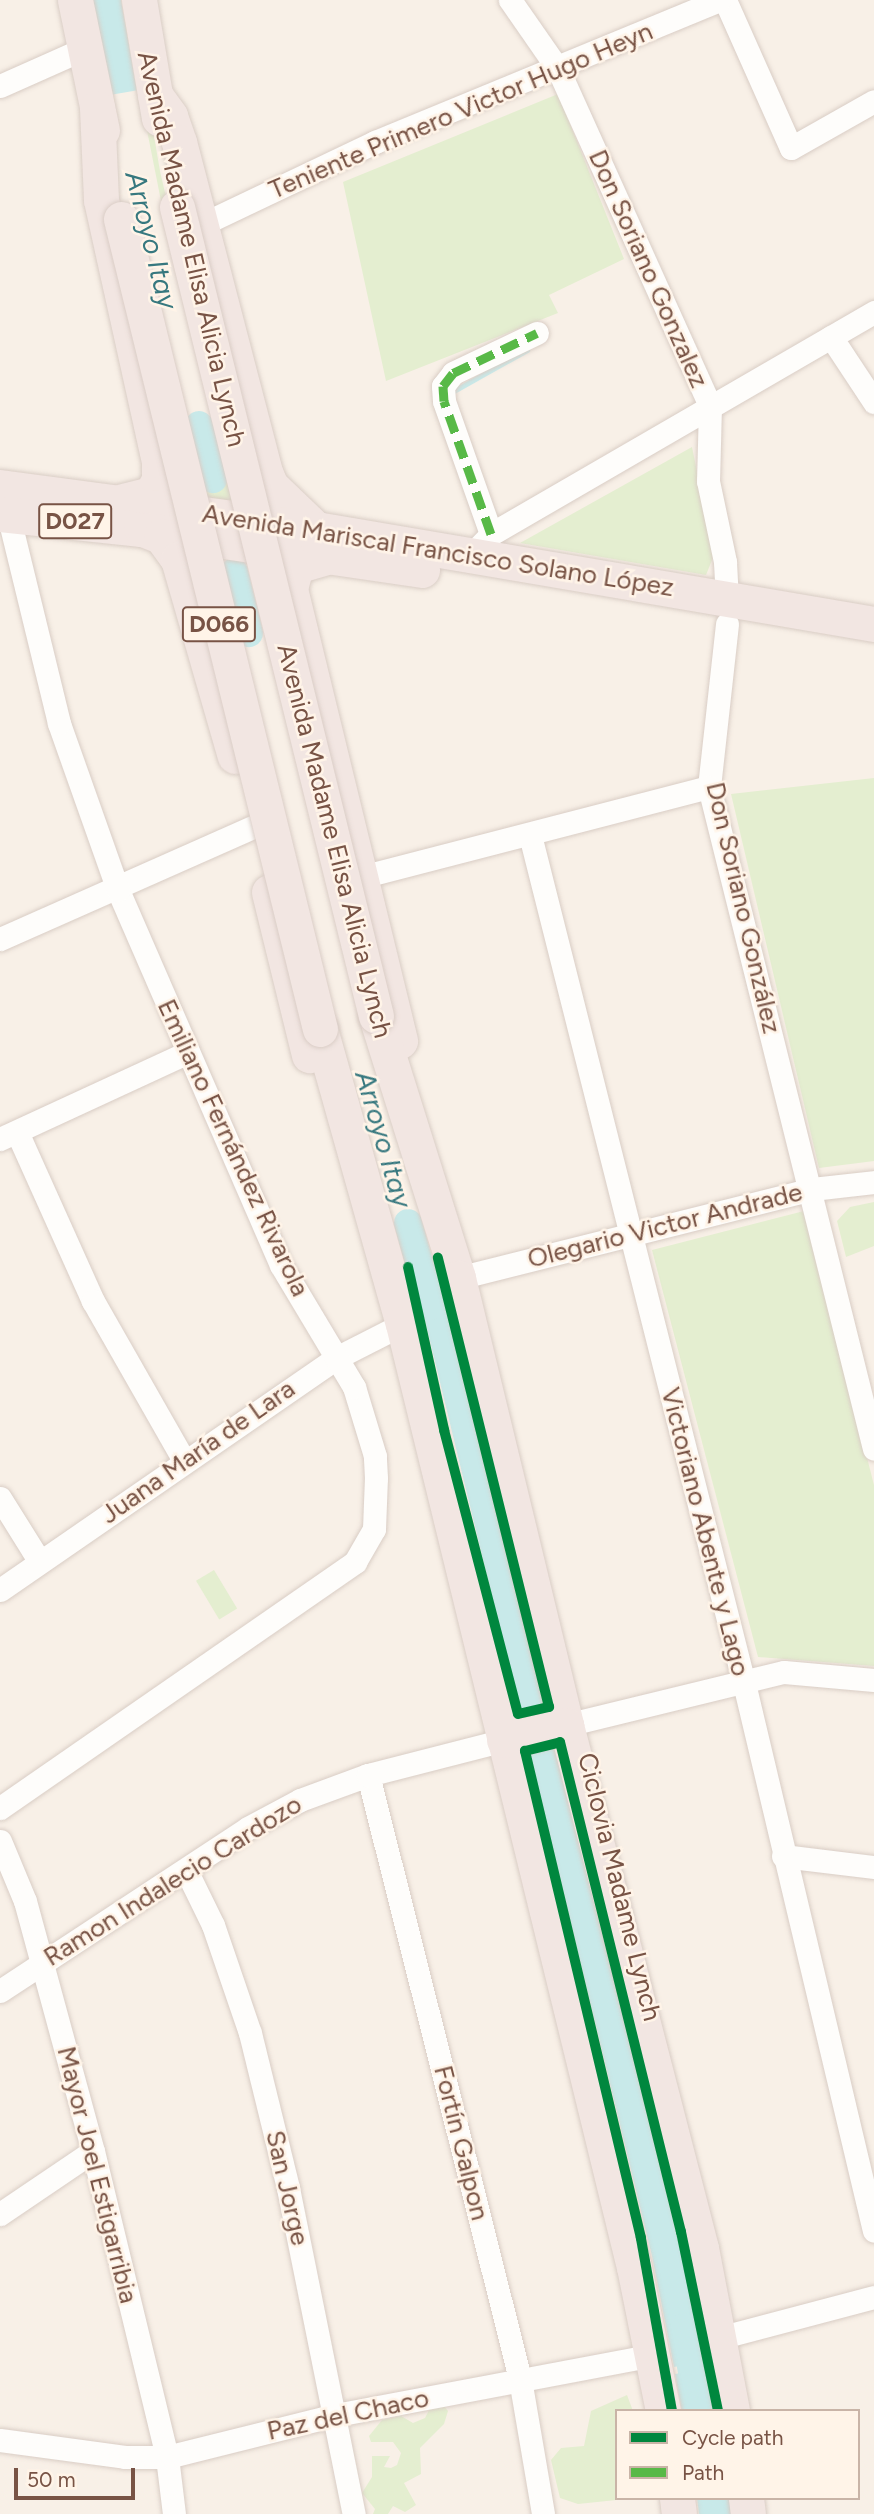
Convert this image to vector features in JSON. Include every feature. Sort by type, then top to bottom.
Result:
[{"type":"highway","name":"Avenida Madame Elisa Alicia Lynch","points":[[75,0],[121,219],[320,1029],[356,1162],[403,1324],[537,1732],[701,2248],[732,2409]]},
{"type":"highway","name":"Avenida Madame Elisa Alicia Lynch","points":[[139,0],[155,96],[190,215],[376,1016],[441,1214],[458,1278],[537,1732],[663,2409]]},
{"type":"highway","points":[[97,108],[101,201],[159,461],[159,480],[151,494],[132,515],[161,536],[178,559],[218,688],[312,1063],[329,1112],[356,1162]]},
{"type":"highway","points":[[190,215],[265,472],[276,492],[322,543],[296,566],[290,589],[441,1214]]},
{"type":"highway","name":"Avenida Mariscal Francisco Solano López","points":[[3,505],[132,515],[322,543],[456,575],[727,612],[874,624]]},
{"type":"highway","name":"Avenida Mariscal Francisco Solano López","points":[[322,543],[481,545],[727,612],[874,648]]},
{"type":"street","name":"Don Soriano Gonzalez","points":[[510,0],[558,69],[710,406],[708,481],[725,562],[727,612]]},
{"type":"street","name":"Teniente Primero Victor Hugo Heyn","points":[[190,215],[558,69],[719,0]]},
{"type":"street","points":[[725,0],[791,148],[874,101]]},
{"type":"street","points":[[0,86],[83,48]]},
{"type":"street","points":[[537,333],[453,373],[443,386],[444,401],[481,545],[710,406],[874,312]]},
{"type":"street","points":[[831,337],[874,402]]},
{"type":"street","name":"Emiliano Fernández Rivarola","points":[[0,1808],[355,1562],[366,1547],[375,1522],[375,1457],[354,1387],[281,1265],[118,890],[59,723],[3,505]]},
{"type":"street","name":"Don Soriano González","points":[[727,612],[709,787],[811,1189]]},
{"type":"street","points":[[361,877],[709,787]]},
{"type":"street","points":[[0,939],[118,890],[253,827]]},
{"type":"street","name":"Victoriano Abente y Lago","points":[[530,835],[629,1236],[743,1679],[874,2231]]},
{"type":"street","points":[[183,1460],[93,1301],[8,1135],[188,1052]]},
{"type":"street","name":"Olegario Victor Andrade","points":[[458,1278],[811,1189],[874,1182]]},
{"type":"street","points":[[811,1189],[874,1449]]},
{"type":"street","name":"Juana María de Lara","points":[[0,1590],[183,1460],[335,1358],[403,1324]]},
{"type":"street","points":[[0,1498],[40,1562]]},
{"type":"street","name":"Ramon Indalecio Cardozo","points":[[0,1991],[274,1813],[368,1775],[743,1679],[784,1672],[874,1680]]},
{"type":"street","name":"Fortín Galpon","points":[[368,1775],[520,2378],[543,2514]]},
{"type":"street","name":"Mayor Joel Estigarribia","points":[[0,1841],[43,1962],[93,2151],[167,2457],[174,2514]]},
{"type":"street","points":[[783,1856],[874,1867]]},
{"type":"street","name":"San Jorge","points":[[187,1872],[213,1925],[250,2033],[336,2415],[354,2514]]},
{"type":"street","points":[[0,2214],[93,2151]]},
{"type":"street","points":[[719,2338],[874,2297]]},
{"type":"street","name":"Paz del Chaco","points":[[0,2440],[125,2456],[167,2457],[336,2415],[520,2378],[654,2355]]},
{"type":"green space","points":[[134,20],[160,171],[237,505],[199,500],[92,51],[152,173],[125,22]]},
{"type":"green space","points":[[558,94],[624,259],[549,295],[558,313],[386,381],[343,182]]},
{"type":"green space","points":[[692,447],[714,555],[706,575],[520,543]]},
{"type":"green space","points":[[874,778],[874,1161],[819,1168],[731,794]]},
{"type":"green space","points":[[874,1202],[874,1246],[846,1257],[837,1221],[850,1207]]},
{"type":"green space","points":[[804,1211],[874,1485],[874,1666],[758,1657],[652,1250]]},
{"type":"green space","points":[[214,1570],[237,1609],[219,1619],[196,1581]]},
{"type":"green space","points":[[627,2395],[632,2409],[615,2409],[616,2500],[578,2504],[560,2498],[551,2460],[561,2448],[584,2446],[591,2411]]},
{"type":"green space","points":[[431,2406],[444,2406],[448,2411],[444,2424],[420,2448],[421,2474],[404,2483],[416,2505],[405,2512],[393,2506],[388,2514],[373,2514],[375,2509],[362,2493],[372,2477],[372,2456],[390,2456],[384,2467],[391,2468],[397,2465],[401,2453],[393,2442],[371,2442],[369,2436],[382,2420],[401,2416],[413,2423],[425,2418]]},
{"type":"water","points":[[92,0],[121,0],[151,172],[147,280]]},
{"type":"water","points":[[435,1264],[547,1706],[520,1712],[413,1271]]},
{"type":"water","points":[[558,1746],[707,2361],[674,2367],[652,2256],[529,1752]]},
{"type":"water","points":[[709,2369],[716,2409],[682,2409],[675,2374]]},
{"type":"water","points":[[697,2500],[729,2500],[732,2514],[699,2514]]},
{"type":"pier","points":[[139,90],[163,211],[224,462],[194,469],[144,281],[104,96]]},
{"type":"pier","points":[[228,593],[255,597],[424,1213],[395,1220],[363,1120]]},
{"type":"waterway","points":[[452,392],[527,350]]},
{"type":"waterway","name":"Arroyo Itay","points":[[199,425],[213,479]]},
{"type":"waterway","name":"Arroyo Itay","points":[[234,572],[249,633]]},
{"type":"waterway","name":"Arroyo Itay","points":[[408,1223],[431,1306]]},
{"type":"waterway","name":"Arroyo Itay","points":[[684,2327],[699,2409]]},
{"type":"marked path","points":[[491,534],[444,401],[443,386],[453,373],[537,333]]},
{"type":"cycle path","points":[[408,1267],[444,1430],[518,1714],[549,1707],[438,1258]]},
{"type":"cycle path","name":"Ciclovia Madame Lynch","points":[[672,2409],[641,2238],[525,1751],[560,1742],[681,2232],[718,2409]]}]
